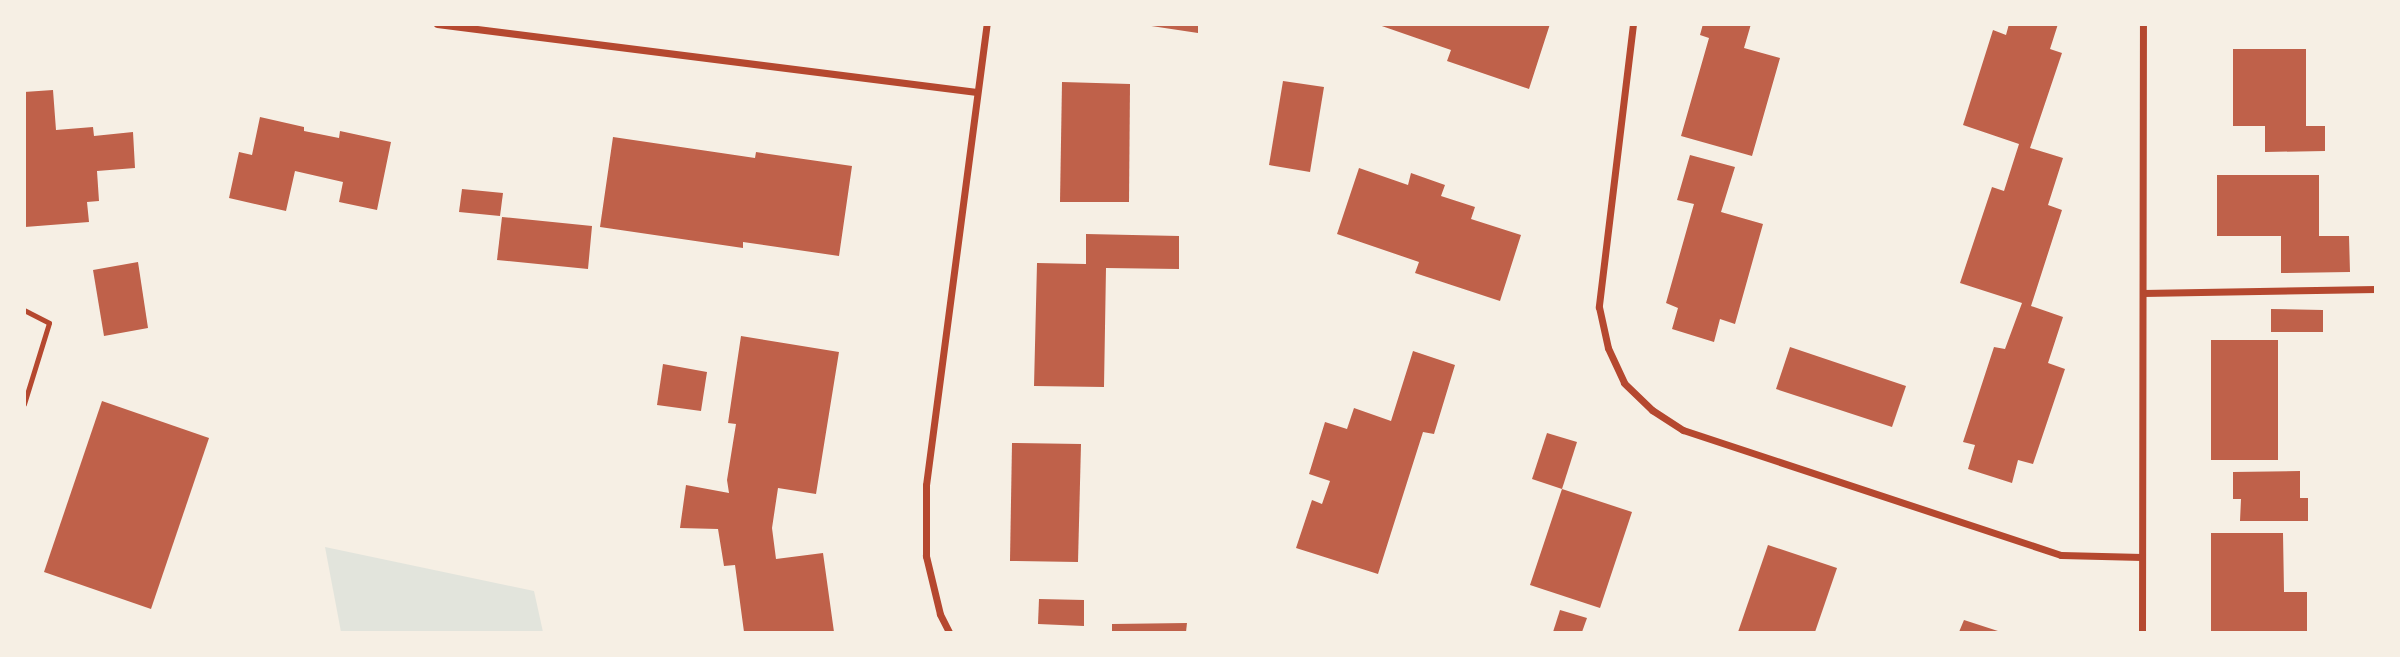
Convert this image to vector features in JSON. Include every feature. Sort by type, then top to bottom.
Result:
[{"type":"street","points":[[437,24],[976,92]]},
{"type":"street","points":[[949,632],[940,614],[926,556],[926,485],[987,24]]},
{"type":"street","points":[[1633,24],[1599,307],[1608,348],[1624,383],[1652,410],[1683,430],[2061,555],[2142,557]]},
{"type":"street","points":[[2142,632],[2143,24]]},
{"type":"street","points":[[2143,293],[2375,289]]},
{"type":"lane","points":[[24,310],[49,323],[24,404]]},
{"type":"shaded area","points":[[325,547],[534,591],[543,632],[341,632]]},
{"type":"building","points":[[1138,24],[1198,24],[1198,33]]},
{"type":"building","points":[[1376,24],[1550,24],[1529,89],[1447,61],[1451,50]]},
{"type":"building","points":[[1703,24],[1751,24],[1744,48],[1780,58],[1752,156],[1681,136],[1709,38],[1700,35]]},
{"type":"building","points":[[2009,24],[2058,24],[2050,49],[2062,53],[2030,148],[2063,158],[2048,205],[2062,210],[2031,306],[2063,317],[2048,363],[2065,369],[2033,464],[2018,460],[2012,483],[1968,469],[1975,445],[1963,442],[1994,347],[2005,349],[2022,303],[1960,283],[1992,187],[2004,191],[2019,144],[1963,125],[1993,30],[2006,35]]},
{"type":"building","points":[[2233,49],[2306,49],[2306,126],[2325,126],[2325,151],[2265,152],[2265,126],[2233,126]]},
{"type":"building","points":[[1283,81],[1324,87],[1310,172],[1269,165]]},
{"type":"building","points":[[1062,82],[1130,84],[1129,202],[1060,202]]},
{"type":"building","points":[[53,90],[56,130],[93,127],[94,136],[133,132],[135,168],[97,171],[99,201],[87,202],[89,222],[25,227],[24,92]]},
{"type":"building","points":[[260,117],[304,127],[304,131],[339,138],[340,131],[391,142],[377,210],[339,202],[343,182],[295,171],[286,211],[229,198],[239,152],[252,155]]},
{"type":"building","points":[[613,137],[755,158],[756,152],[852,166],[839,256],[743,242],[743,248],[600,227]]},
{"type":"building","points":[[1690,155],[1735,167],[1721,212],[1763,224],[1735,324],[1720,319],[1714,342],[1672,329],[1678,308],[1666,303],[1694,204],[1677,200]]},
{"type":"building","points":[[1359,168],[1408,185],[1411,173],[1445,185],[1441,196],[1475,207],[1471,219],[1521,235],[1500,301],[1415,273],[1419,262],[1337,234]]},
{"type":"building","points":[[2217,175],[2319,175],[2319,236],[2349,236],[2350,272],[2281,273],[2281,236],[2217,236]]},
{"type":"building","points":[[462,189],[503,193],[500,216],[459,212]]},
{"type":"building","points":[[502,217],[592,226],[588,269],[497,260]]},
{"type":"building","points":[[1086,234],[1179,236],[1179,269],[1106,268],[1104,387],[1034,386],[1037,263],[1086,264]]},
{"type":"building","points":[[138,262],[148,328],[104,336],[93,270]]},
{"type":"building","points":[[2271,309],[2323,310],[2323,332],[2271,332]]},
{"type":"building","points":[[741,336],[839,352],[816,494],[778,488],[772,528],[776,559],[823,553],[834,632],[744,632],[735,565],[724,566],[718,529],[680,528],[686,485],[729,493],[727,480],[736,424],[728,423]]},
{"type":"building","points":[[2211,340],[2278,340],[2278,460],[2211,460]]},
{"type":"building","points":[[1790,347],[1906,386],[1892,427],[1776,389]]},
{"type":"building","points":[[1413,351],[1455,365],[1434,434],[1423,432],[1378,574],[1296,548],[1312,500],[1322,504],[1330,481],[1309,474],[1325,422],[1347,429],[1354,408],[1391,421]]},
{"type":"building","points":[[663,364],[707,372],[701,411],[657,405]]},
{"type":"building","points":[[102,401],[209,438],[151,609],[44,572]]},
{"type":"building","points":[[1547,433],[1577,442],[1562,489],[1532,479]]},
{"type":"building","points":[[1012,443],[1081,444],[1078,562],[1010,561]]},
{"type":"building","points":[[2300,471],[2300,498],[2308,498],[2308,521],[2240,521],[2241,499],[2233,499],[2233,472]]},
{"type":"building","points":[[1562,489],[1632,512],[1600,608],[1530,585]]},
{"type":"building","points":[[2211,533],[2283,533],[2284,592],[2307,592],[2307,632],[2211,632]]},
{"type":"building","points":[[1768,545],[1837,568],[1815,632],[1738,632]]},
{"type":"building","points":[[1039,599],[1084,600],[1084,626],[1038,624]]},
{"type":"building","points":[[1560,610],[1587,618],[1582,632],[1553,632]]},
{"type":"building","points":[[1964,620],[2001,632],[1959,632]]},
{"type":"building","points":[[1187,623],[1186,632],[1112,632],[1112,624]]}]
